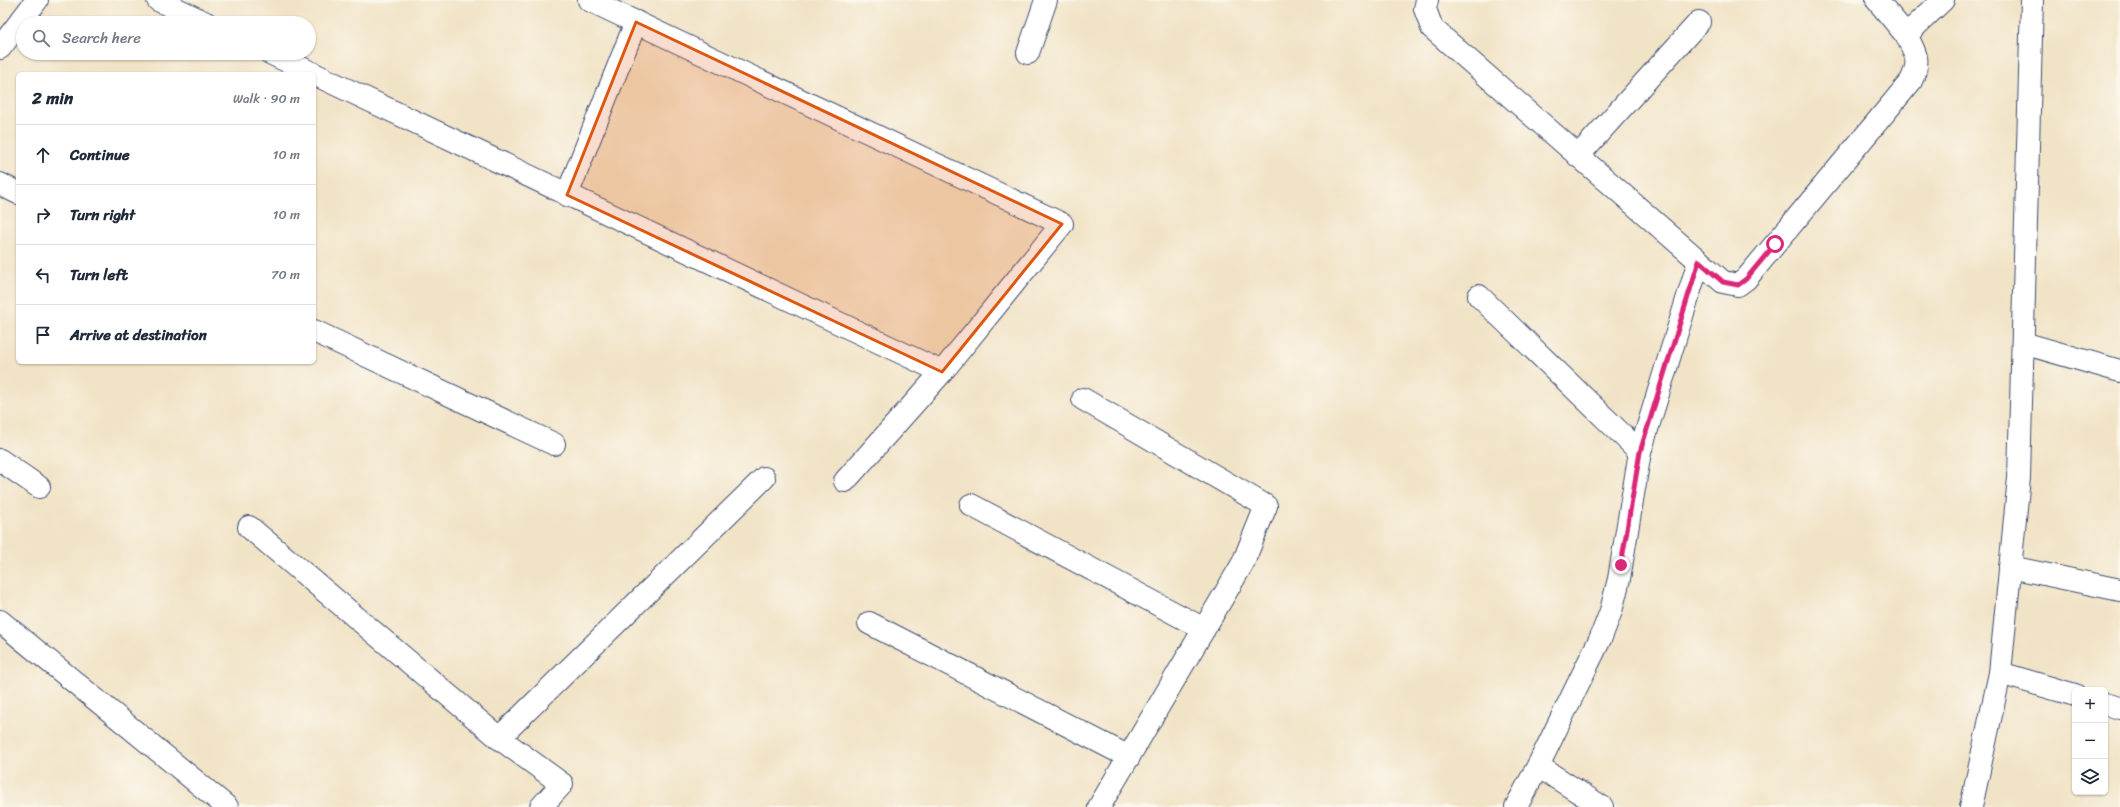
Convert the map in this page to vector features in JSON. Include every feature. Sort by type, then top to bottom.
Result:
[{"type":"street","points":[[158,0],[191,16]]},
{"type":"street","points":[[589,0],[1062,224],[942,372],[845,480]]},
{"type":"street","points":[[1028,53],[1046,0]]},
{"type":"street","points":[[1427,0],[1425,9],[1432,28],[1723,282],[1738,285],[1746,279],[1911,81],[1917,68],[1916,54],[1906,35],[1878,0]]},
{"type":"street","points":[[1906,35],[1943,0]]},
{"type":"street","points":[[1971,807],[2000,673],[2019,477],[2032,0]]},
{"type":"street","points":[[21,16],[29,3]]},
{"type":"street","points":[[567,195],[636,22]]},
{"type":"street","points":[[1578,156],[1699,22]]},
{"type":"street","points":[[0,48],[16,23]]},
{"type":"street","points":[[285,60],[310,72]]},
{"type":"street","points":[[316,75],[942,372]]},
{"type":"street","points":[[0,184],[16,192]]},
{"type":"street","points":[[1516,807],[1538,766],[1601,637],[1611,611],[1619,579],[1640,452],[1699,261]]},
{"type":"street","points":[[1479,296],[1640,452]]},
{"type":"street","points":[[316,333],[554,444]]},
{"type":"street","points":[[2023,343],[2120,371]]},
{"type":"street","points":[[1083,399],[1266,506],[1243,563],[1099,807]]},
{"type":"street","points":[[0,460],[39,487]]},
{"type":"street","points":[[499,738],[764,478]]},
{"type":"street","points":[[971,505],[1204,629]]},
{"type":"street","points":[[249,527],[499,738],[562,784],[541,807]]},
{"type":"street","points":[[2010,568],[2120,590]]},
{"type":"street","points":[[0,622],[227,807]]},
{"type":"street","points":[[869,623],[1129,757]]},
{"type":"street","points":[[2000,673],[2072,694]]},
{"type":"street","points":[[2108,705],[2120,708]]},
{"type":"street","points":[[1538,766],[1602,807]]},
{"type":"highlighted area","points":[[636,22],[1062,224],[942,372],[567,195]]},
{"type":"route","points":[[1621,565],[1640,452],[1699,261],[1723,282],[1738,285],[1746,279],[1775,244]]}]
